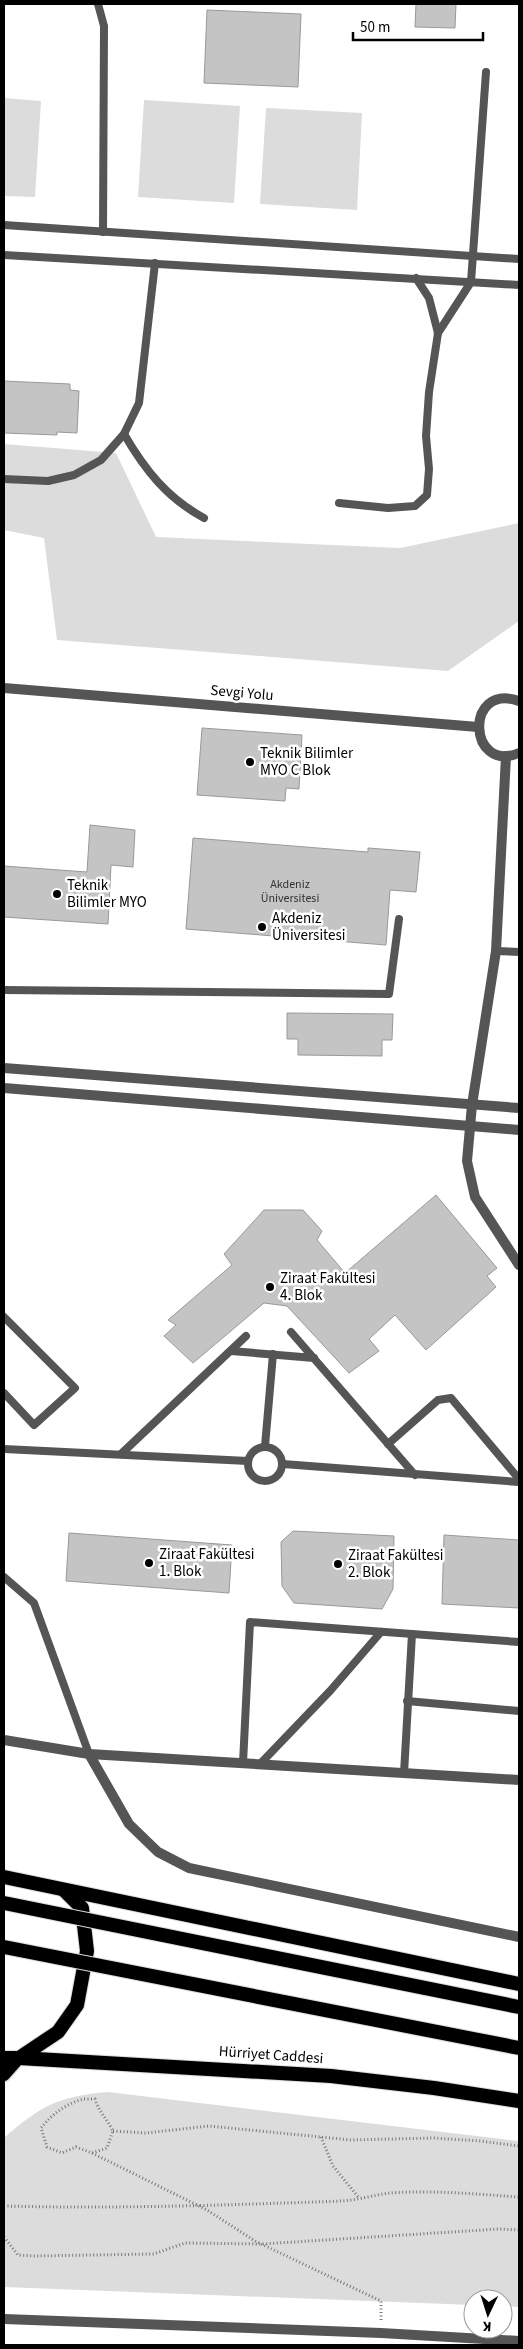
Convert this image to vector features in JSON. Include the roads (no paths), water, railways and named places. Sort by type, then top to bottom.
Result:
[{"type":"highway","points":[[4,1877],[519,1984]]},
{"type":"highway","points":[[18,2058],[58,2032],[77,2005],[87,1951],[82,1908],[63,1890]]},
{"type":"highway","points":[[4,1903],[519,2007]]},
{"type":"highway","points":[[4,1946],[519,2048]]},
{"type":"highway","name":"Hürriyet Caddesi","points":[[4,2058],[330,2076],[434,2088],[519,2101]]},
{"type":"main road","points":[[4,2075],[18,2058]]},
{"type":"street","name":"Sevgi Yolu","points":[[4,688],[478,727]]},
{"type":"street","points":[[519,701],[507,698],[496,700],[486,706],[480,716],[478,727],[480,738],[486,747],[495,754],[506,756],[519,753]]},
{"type":"street","points":[[506,756],[496,951],[472,1105],[467,1161],[475,1197],[519,1264]]},
{"type":"street","points":[[4,1068],[519,1108]]},
{"type":"street","points":[[4,1088],[519,1130]]},
{"type":"street","points":[[4,1740],[90,1754],[519,1780]]},
{"type":"street","points":[[90,1754],[129,1824],[158,1852],[189,1868],[519,1937]]},
{"type":"street","points":[[4,2319],[519,2340]]},
{"type":"lane","points":[[98,4],[104,26],[103,232]]},
{"type":"lane","points":[[438,333],[471,282],[486,72]]},
{"type":"lane","points":[[4,225],[519,259]]},
{"type":"lane","points":[[4,255],[519,285]]},
{"type":"lane","points":[[4,479],[48,481],[74,475],[101,460],[124,434],[139,403],[155,263]]},
{"type":"lane","points":[[339,503],[388,508],[415,506],[427,495],[429,469],[426,436],[429,392],[438,333],[429,298],[416,278]]},
{"type":"lane","points":[[124,434],[140,461],[163,490],[182,506],[204,518]]},
{"type":"lane","points":[[4,990],[389,994],[399,919]]},
{"type":"lane","points":[[496,951],[519,952]]},
{"type":"lane","points":[[4,1317],[75,1388],[34,1425],[4,1393]]},
{"type":"lane","points":[[291,1332],[415,1474]]},
{"type":"lane","points":[[121,1454],[246,1336]]},
{"type":"lane","points":[[231,1351],[314,1358]]},
{"type":"lane","points":[[265,1446],[273,1354]]},
{"type":"lane","points":[[388,1444],[438,1400],[451,1398],[519,1480]]},
{"type":"lane","points":[[265,1446],[275,1449],[280,1454],[283,1464],[280,1473],[275,1478],[262,1481],[251,1474],[248,1461],[255,1449],[265,1446]]},
{"type":"lane","points":[[4,1449],[248,1461]]},
{"type":"lane","points":[[283,1464],[519,1480]]},
{"type":"lane","points":[[4,1577],[34,1603],[90,1754]]},
{"type":"lane","points":[[243,1763],[250,1622],[519,1642]]},
{"type":"lane","points":[[260,1764],[330,1691],[381,1632]]},
{"type":"lane","points":[[404,1773],[412,1634]]},
{"type":"lane","points":[[407,1701],[519,1711]]},
{"type":"place","name":"Teknik Bilimler MYO C Blok","points":[[250,762]]},
{"type":"place","name":"Teknik Bilimler MYO","points":[[57,894]]},
{"type":"place","name":"Akdeniz Üniversitesi","points":[[262,927]]},
{"type":"place","name":"Ziraat Fakültesi 4. Blok","points":[[270,1287]]},
{"type":"place","name":"Ziraat Fakültesi 1. Blok","points":[[149,1563]]},
{"type":"place","name":"Ziraat Fakültesi 2. Blok","points":[[338,1564]]}]
